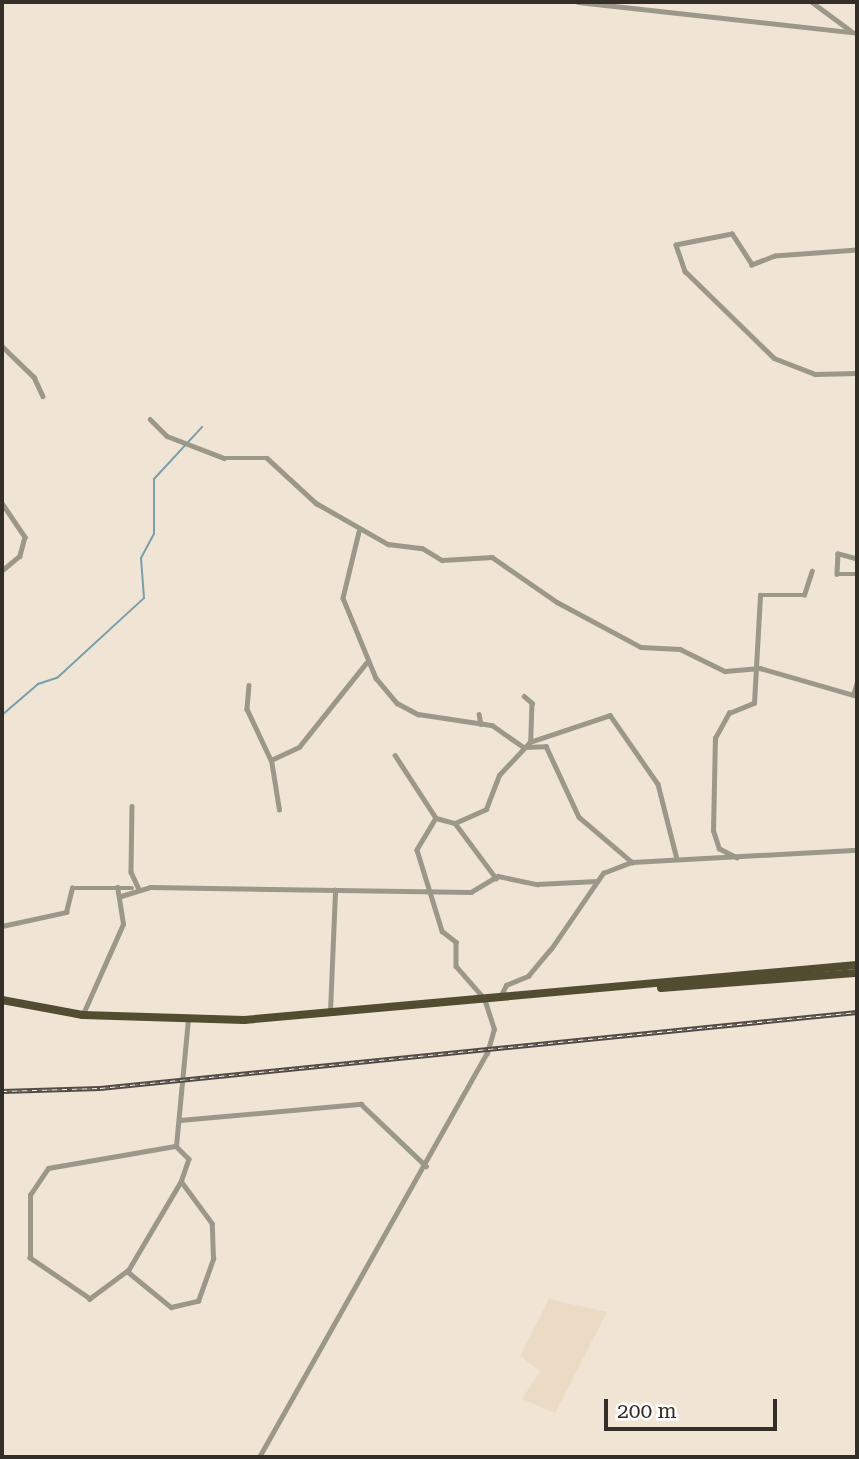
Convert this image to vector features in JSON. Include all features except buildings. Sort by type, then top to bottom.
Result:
[{"type":"highway","points":[[2,1000],[83,1015],[188,1020],[330,1012],[857,965]]},
{"type":"highway","points":[[602,989],[857,973]]},
{"type":"street","points":[[578,2],[679,18],[850,30]]},
{"type":"street","points":[[812,2],[857,33]]},
{"type":"street","points":[[857,250],[775,256],[752,265],[732,234],[676,245],[685,271],[774,358],[815,374],[857,373]]},
{"type":"street","points":[[2,346],[34,377],[43,396]]},
{"type":"street","points":[[150,419],[167,436],[224,458],[267,458],[359,532],[442,560],[492,557],[557,602],[641,647],[680,649],[725,671],[757,668],[855,695],[857,682]]},
{"type":"street","points":[[2,503],[25,537],[20,556],[2,571]]},
{"type":"street","points":[[359,532],[343,598],[366,663],[397,703],[438,720],[481,724],[525,747],[546,746],[579,817],[632,862]]},
{"type":"street","points":[[857,559],[838,554],[837,574],[857,574]]},
{"type":"street","points":[[737,858],[719,849],[713,831],[715,738],[729,713],[754,703],[760,595],[804,595],[812,571]]},
{"type":"street","points":[[271,760],[299,747],[366,663]]},
{"type":"street","points":[[249,685],[247,709],[271,760],[279,810]]},
{"type":"street","points":[[524,696],[532,703],[530,742]]},
{"type":"street","points":[[480,714],[481,724]]},
{"type":"street","points":[[455,823],[486,809],[499,775],[530,742],[610,715],[658,784],[677,859]]},
{"type":"street","points":[[395,755],[436,818],[455,823],[496,878]]},
{"type":"street","points":[[132,806],[131,872],[136,888]]},
{"type":"street","points":[[259,1457],[426,1166],[490,1047],[494,1029],[484,998],[456,966],[456,942],[442,931],[417,850],[436,818]]},
{"type":"street","points":[[2,926],[66,912],[72,888],[471,892],[496,878],[537,884],[597,881],[632,862],[857,849]]},
{"type":"street","points":[[500,998],[506,985],[528,976],[551,948],[597,881]]},
{"type":"street","points":[[83,1015],[123,924],[121,896],[117,887]]},
{"type":"street","points":[[121,896],[136,888]]},
{"type":"street","points":[[330,1012],[335,890]]},
{"type":"street","points":[[176,1146],[188,1020]]},
{"type":"street","points":[[180,1120],[361,1104],[426,1166]]},
{"type":"street","points":[[176,1146],[189,1159],[181,1182],[127,1271],[90,1299],[30,1258],[26,1234],[34,1184],[48,1168],[68,1161],[176,1146]]},
{"type":"street","points":[[127,1271],[171,1307],[198,1301],[213,1259],[212,1224],[181,1182]]},
{"type":"shaded area","points":[[549,1299],[607,1312],[555,1413],[522,1399],[540,1371],[520,1356]]},
{"type":"waterway","points":[[2,715],[38,684],[57,678],[144,598],[141,558],[154,534],[154,479],[202,427]]},
{"type":"railway","points":[[2,1091],[100,1088],[857,1012]]}]
